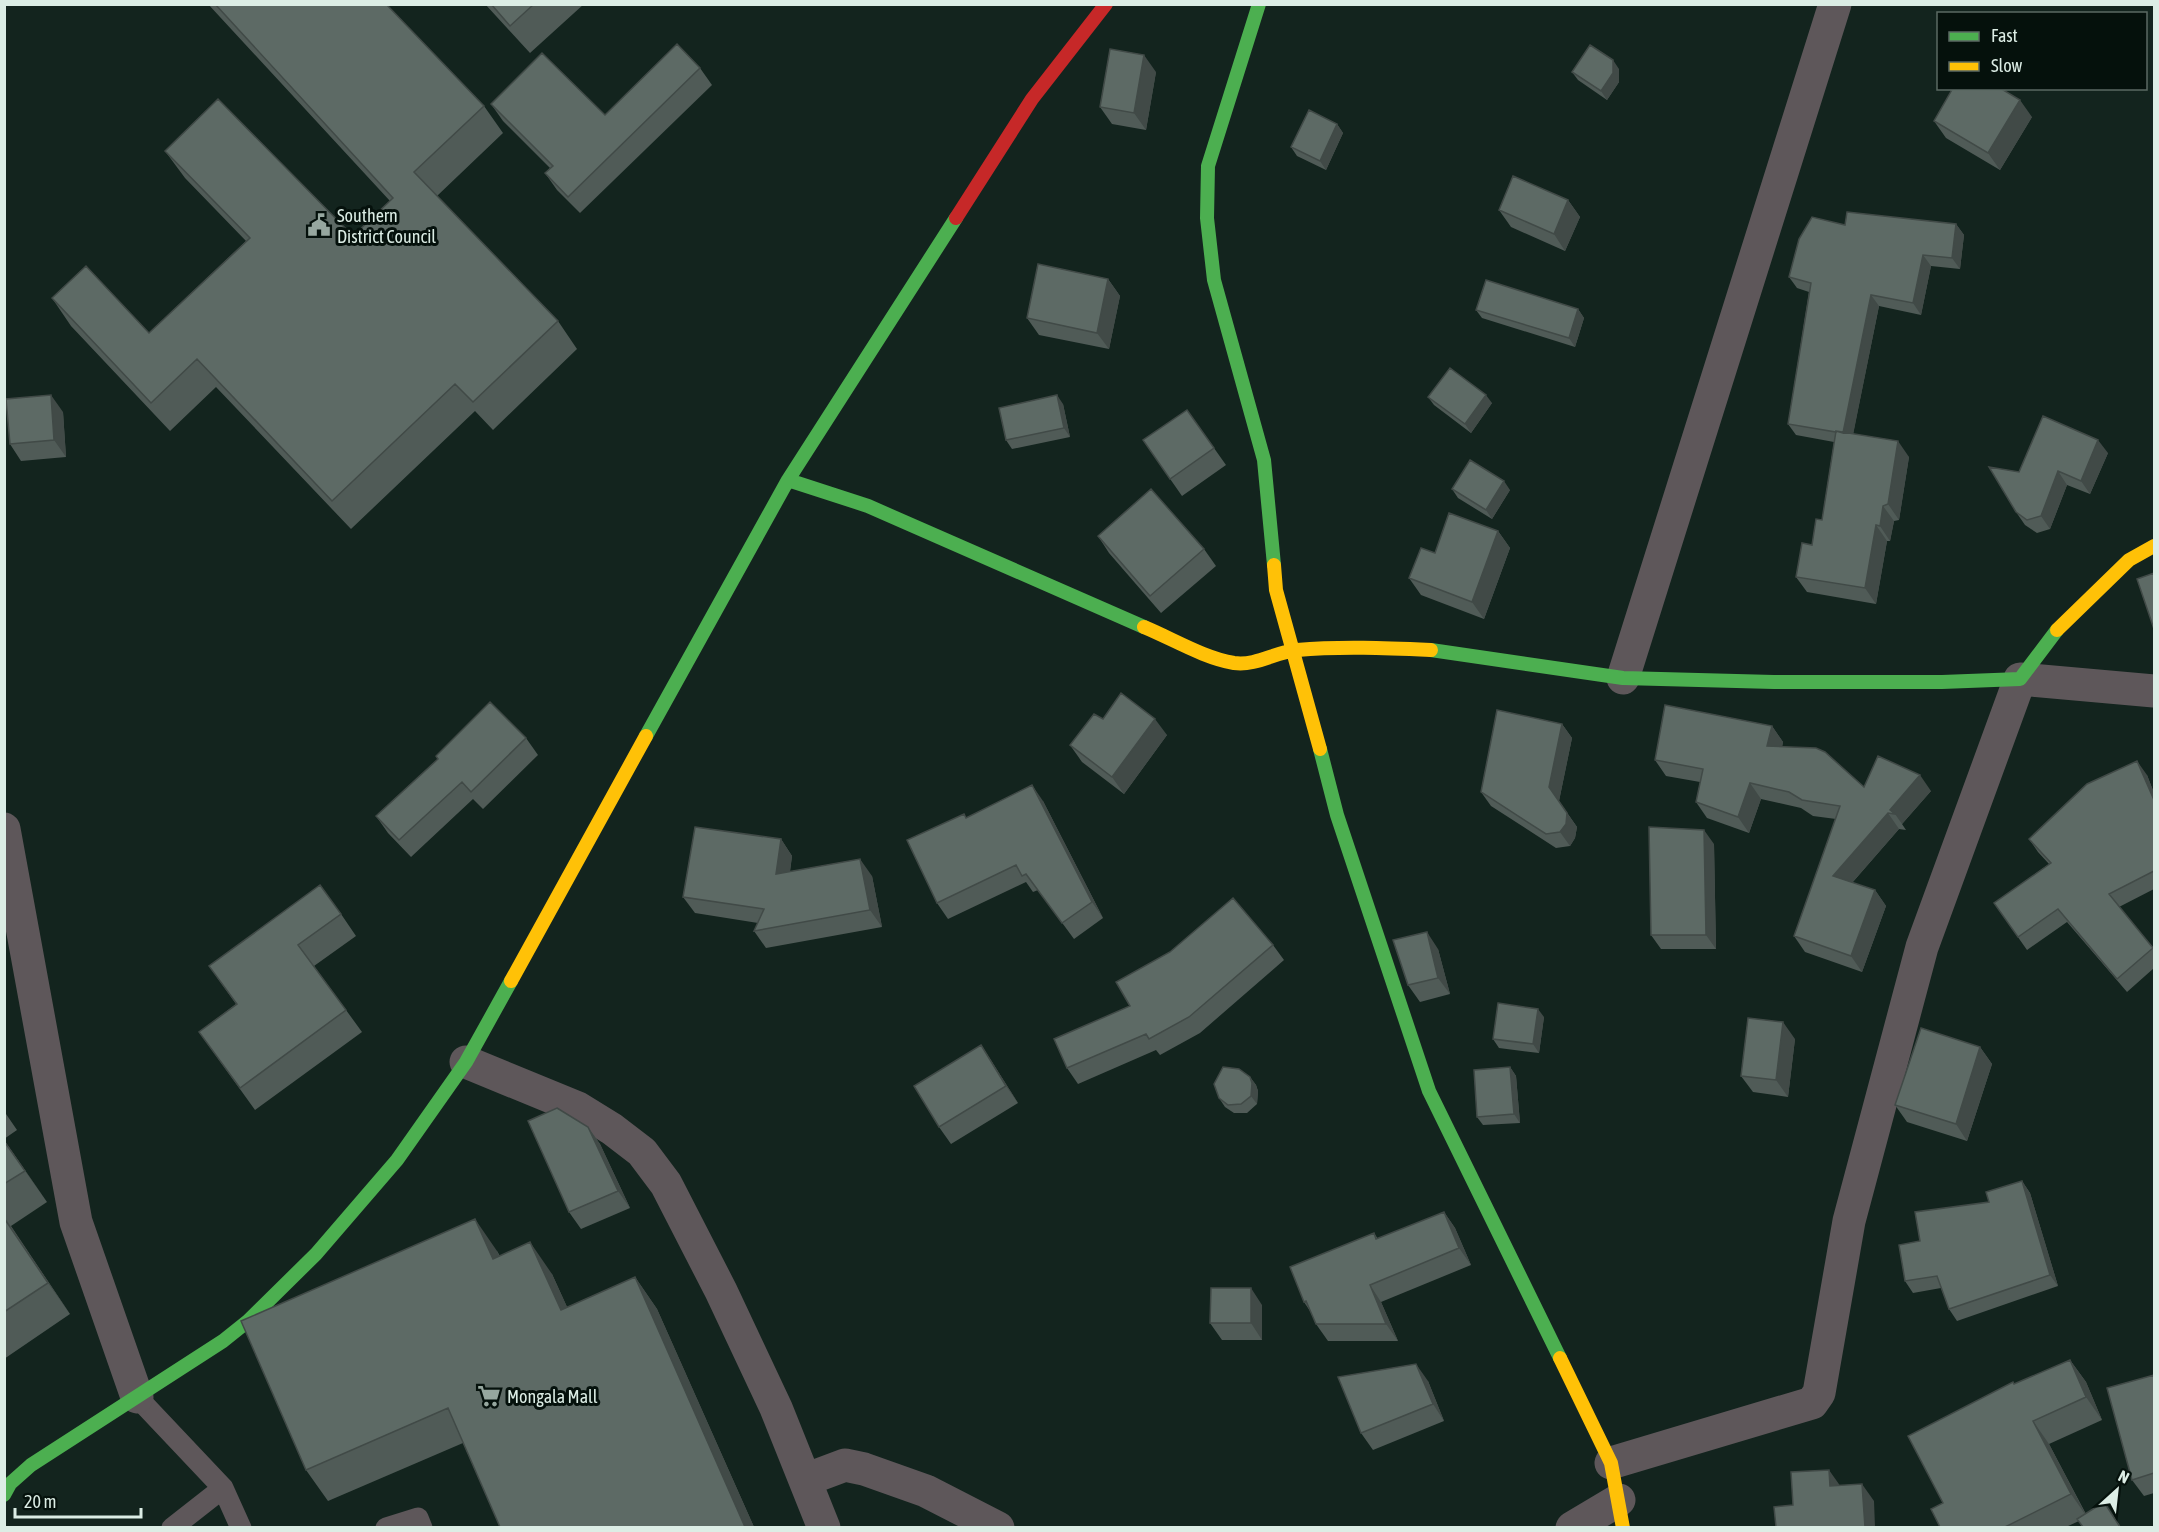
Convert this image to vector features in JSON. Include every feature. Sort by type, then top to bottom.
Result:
[{"type":"street","points":[[10,1478],[223,1341],[248,1321],[316,1254],[397,1160],[465,1062],[788,480],[1032,99],[1106,4]]},
{"type":"street","points":[[1259,4],[1208,166],[1207,218],[1214,280],[1264,459],[1276,590],[1294,650],[1336,815],[1429,1091],[1611,1463],[1621,1514],[1572,1527]]},
{"type":"street","points":[[1623,678],[1835,4]]},
{"type":"street","points":[[788,480],[868,506],[1220,660],[1237,663],[1253,663],[1294,650],[1368,647],[1436,650],[1623,678],[1774,682],[1942,682],[2020,679],[2154,691]]},
{"type":"street","points":[[1611,1463],[1739,1426],[1812,1403],[1816,1399],[1819,1393],[1849,1221],[1922,947],[2020,679],[2062,623],[2129,560],[2154,546]]},
{"type":"street","points":[[4,829],[76,1222],[137,1397]]},
{"type":"street","points":[[465,1062],[578,1108],[612,1129],[642,1152],[666,1184],[721,1291],[776,1408],[824,1527]]},
{"type":"street","points":[[805,1480],[845,1466],[864,1469],[926,1491],[998,1527]]},
{"type":"lane","points":[[137,1397],[223,1488],[241,1527]]},
{"type":"lane","points":[[180,1525],[223,1488]]},
{"type":"lane","points":[[386,1527],[418,1518],[422,1527]]},
{"type":"building","points":[[215,4],[386,4],[484,106],[414,172],[558,321],[473,402],[455,384],[332,501],[197,359],[151,403],[52,298],[86,266],[149,333],[250,238],[165,151],[218,99],[353,236],[393,198]]},
{"type":"building","points":[[491,4],[534,4],[510,26]]},
{"type":"building","points":[[677,44],[700,68],[568,197],[545,173],[553,166],[491,104],[542,53],[605,115]]},
{"type":"building","points":[[1590,45],[1613,60],[1613,73],[1601,91],[1572,72]]},
{"type":"building","points":[[1110,49],[1144,55],[1134,113],[1100,107]]},
{"type":"building","points":[[1952,90],[2003,90],[2020,100],[1988,153],[1934,121]]},
{"type":"building","points":[[1309,110],[1337,124],[1320,161],[1291,147]]},
{"type":"building","points":[[1513,176],[1568,200],[1554,234],[1499,210]]},
{"type":"building","points":[[1847,212],[1956,224],[1952,258],[1923,255],[1913,303],[1871,295],[1843,433],[1788,424],[1811,283],[1789,277],[1799,239],[1812,217],[1845,225]]},
{"type":"building","points":[[1038,264],[1108,279],[1097,333],[1027,318]]},
{"type":"building","points":[[1486,280],[1578,309],[1569,338],[1476,310]]},
{"type":"building","points":[[1450,368],[1486,395],[1465,424],[1428,397]]},
{"type":"building","points":[[51,395],[54,440],[10,444],[6,399]]},
{"type":"building","points":[[1057,395],[1064,428],[1006,440],[999,408]]},
{"type":"building","points":[[1187,410],[1214,448],[1170,479],[1143,440]]},
{"type":"building","points":[[2043,416],[2098,440],[2081,481],[2058,471],[2041,516],[2027,520],[2016,512],[1989,467],[2019,472]]},
{"type":"building","points":[[1836,431],[1898,441],[1888,504],[1883,506],[1880,526],[1876,525],[1865,588],[1796,577],[1802,543],[1812,545],[1816,519],[1822,520]]},
{"type":"building","points":[[1470,460],[1504,481],[1486,510],[1452,489]]},
{"type":"building","points":[[1151,489],[1204,549],[1150,596],[1098,536]]},
{"type":"building","points":[[1449,513],[1498,531],[1472,602],[1409,578],[1421,548],[1435,553]]},
{"type":"building","points":[[2154,573],[2154,629],[2137,579]]},
{"type":"building","points":[[1121,693],[1155,719],[1112,777],[1070,745],[1094,714],[1103,719]]},
{"type":"building","points":[[490,702],[526,738],[471,792],[462,782],[399,840],[376,816],[438,759],[436,756]]},
{"type":"building","points":[[1665,705],[1772,726],[1767,746],[1816,748],[1825,752],[1864,787],[1878,756],[1920,775],[1890,810],[1895,814],[1888,813],[1833,876],[1875,890],[1851,956],[1794,936],[1840,806],[1802,800],[1789,792],[1750,783],[1738,817],[1696,802],[1703,769],[1655,760]]},
{"type":"building","points":[[1497,710],[1562,724],[1549,787],[1567,813],[1566,824],[1560,832],[1546,834],[1481,792]]},
{"type":"building","points":[[2137,761],[2154,800],[2154,871],[2109,894],[2153,948],[2117,979],[2058,909],[2018,937],[1994,903],[2051,863],[2029,839],[2087,784]]},
{"type":"building","points":[[1032,785],[1092,902],[1062,923],[1026,874],[1022,876],[1016,865],[937,903],[907,840],[964,814],[966,818]]},
{"type":"building","points":[[695,827],[781,839],[776,874],[860,859],[870,910],[754,931],[764,909],[683,897]]},
{"type":"building","points":[[1649,827],[1704,830],[1706,935],[1651,935]]},
{"type":"building","points":[[320,885],[341,914],[298,945],[346,1010],[240,1088],[199,1032],[237,1004],[209,966]]},
{"type":"building","points":[[1233,898],[1273,945],[1189,1017],[1149,1039],[1146,1034],[1067,1068],[1054,1039],[1130,1006],[1116,982],[1170,952]]},
{"type":"building","points":[[1427,932],[1438,978],[1408,985],[1393,940]]},
{"type":"building","points":[[1498,1003],[1538,1009],[1533,1044],[1493,1039]]},
{"type":"building","points":[[1748,1018],[1783,1022],[1776,1080],[1741,1076]]},
{"type":"building","points":[[1921,1028],[1980,1047],[1956,1124],[1895,1105]]},
{"type":"building","points":[[981,1045],[1006,1086],[939,1127],[914,1086]]},
{"type":"building","points":[[1223,1067],[1239,1069],[1250,1077],[1251,1096],[1241,1104],[1228,1105],[1219,1098],[1214,1084]]},
{"type":"building","points":[[1510,1067],[1514,1114],[1477,1117],[1474,1070]]},
{"type":"building","points":[[557,1108],[588,1127],[618,1191],[569,1212],[528,1121]]},
{"type":"building","points":[[4,1141],[25,1171],[4,1184]]},
{"type":"building","points":[[2022,1181],[2050,1275],[1949,1309],[1937,1276],[1905,1281],[1899,1245],[1920,1241],[1915,1212],[1989,1202],[1986,1192]]},
{"type":"building","points":[[1444,1212],[1459,1248],[1370,1285],[1386,1324],[1316,1324],[1290,1267],[1374,1233],[1376,1239]]},
{"type":"building","points":[[4,1218],[48,1283],[4,1312]]},
{"type":"building","name":"Mongala Mall","points":[[475,1219],[493,1259],[530,1242],[561,1310],[635,1277],[745,1527],[500,1527],[448,1408],[306,1470],[241,1321]]},
{"type":"building","points":[[1211,1288],[1251,1288],[1251,1323],[1210,1323]]},
{"type":"building","points":[[2070,1360],[2086,1397],[2033,1421],[2071,1494],[2005,1527],[1940,1527],[1931,1509],[1943,1503],[1908,1436],[2013,1382],[2014,1384]]},
{"type":"building","points":[[1416,1364],[1433,1404],[1361,1433],[1338,1377]]},
{"type":"building","points":[[2154,1375],[2154,1473],[2132,1480],[2107,1388]]},
{"type":"building","points":[[1829,1470],[1830,1486],[1862,1484],[1865,1527],[1776,1527],[1774,1507],[1793,1505],[1791,1472]]},
{"type":"building","points":[[2104,1502],[2120,1527],[2083,1527],[2077,1519]]},
{"type":"traffic: fast","points":[[1259,4],[1208,166],[1207,218],[1214,280],[1264,460],[1274,565]]},
{"type":"traffic: fast","points":[[646,736],[788,480],[956,218]]},
{"type":"traffic: fast","points":[[788,480],[868,506],[1144,627]]},
{"type":"traffic: fast","points":[[1431,650],[1623,678],[1774,682],[1942,682],[2020,679],[2057,630]]},
{"type":"traffic: fast","points":[[1320,749],[1337,815],[1429,1091],[1560,1358]]},
{"type":"traffic: fast","points":[[4,1489],[31,1465],[223,1341],[248,1321],[316,1254],[397,1160],[466,1062],[511,981]]},
{"type":"traffic: fast","points":[[4,1495],[10,1484]]},
{"type":"traffic: slow","points":[[2057,630],[2129,560],[2154,546]]},
{"type":"traffic: slow","points":[[1274,565],[1276,590],[1320,749]]},
{"type":"traffic: slow","points":[[1144,627],[1200,653],[1234,663],[1250,663],[1289,651],[1314,649],[1431,650]]},
{"type":"traffic: slow","points":[[511,981],[646,736]]},
{"type":"traffic: slow","points":[[1560,1358],[1611,1463],[1623,1528]]},
{"type":"traffic: jam","points":[[956,218],[1032,99],[1106,4]]},
{"type":"place","name":"Southern District Council","points":[[319,225]]},
{"type":"place","name":"Mongala Mall","points":[[489,1396]]}]
